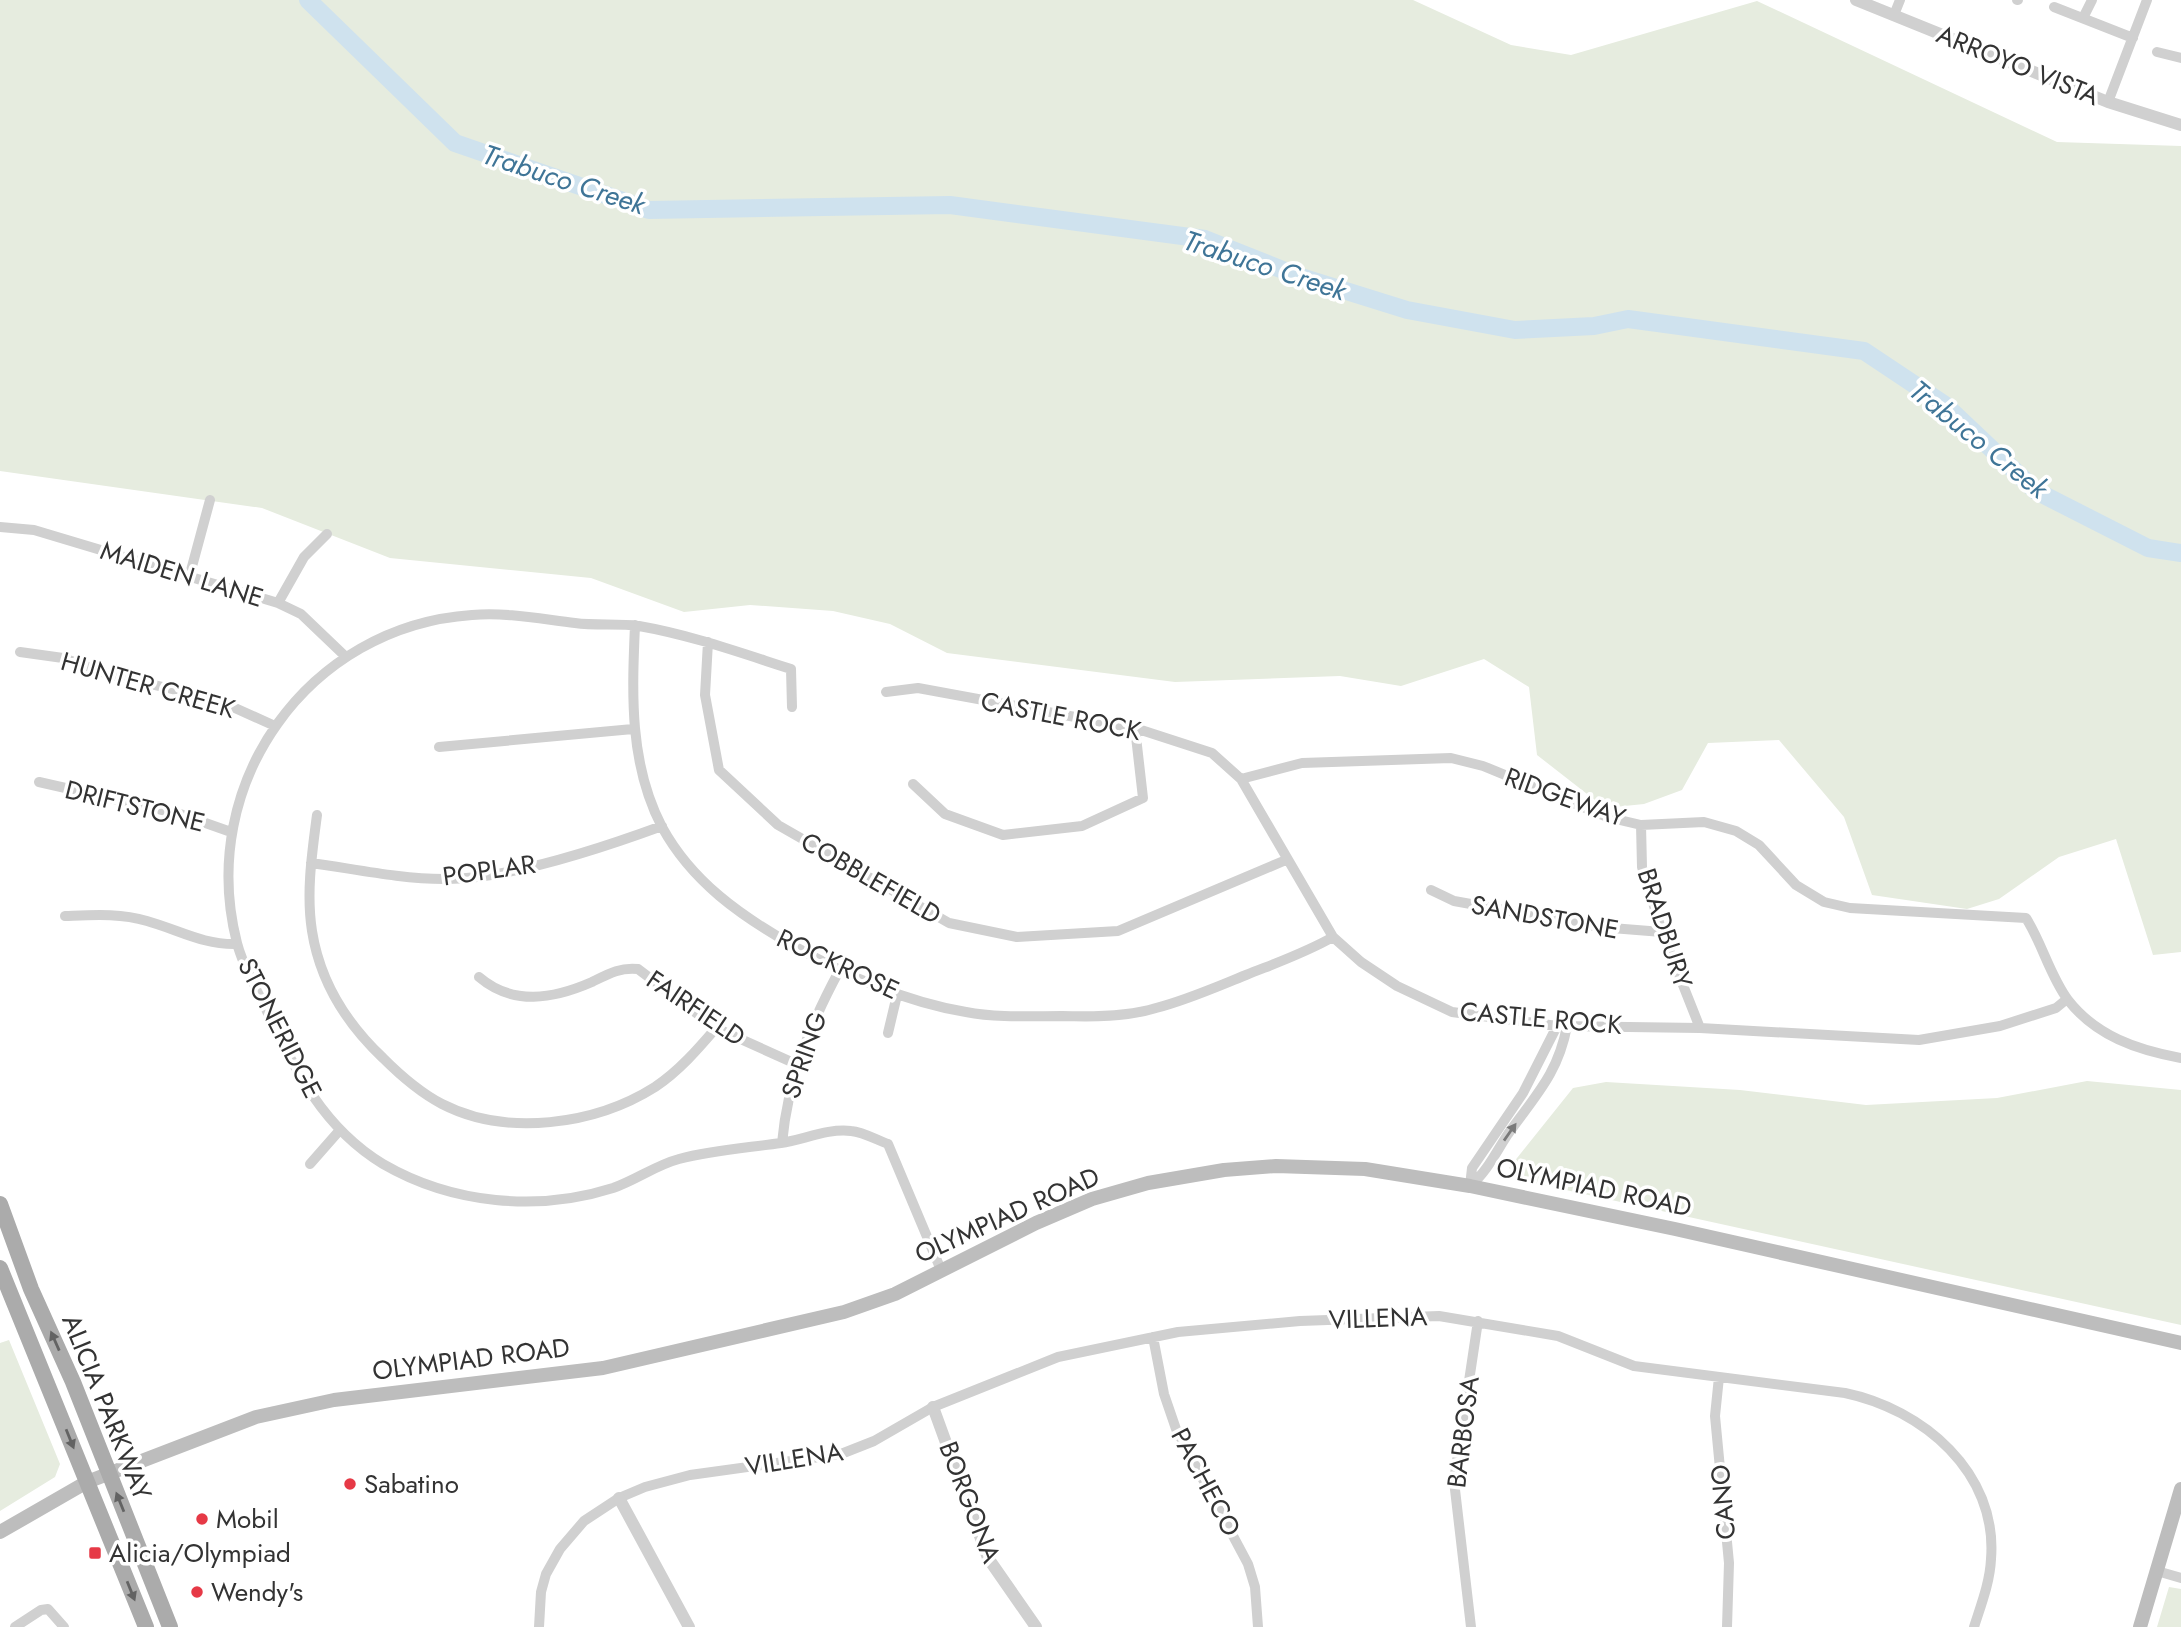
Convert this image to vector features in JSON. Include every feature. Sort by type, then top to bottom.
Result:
[{"type":"main road","name":"OLYMPIAD ROAD","points":[[0,1532],[87,1482],[283,1410],[334,1400],[603,1368],[844,1312],[895,1294],[1092,1199],[1148,1183],[1224,1170],[1276,1166],[1365,1169],[1470,1186],[1675,1228],[2181,1343]]},
{"type":"main road","name":"ALICIA PARKWAY","points":[[0,1204],[31,1289],[73,1382],[170,1627]]},
{"type":"main road","name":"ALICIA PARKWAY","points":[[0,1268],[146,1627]]},
{"type":"main road","points":[[2140,1627],[2181,1489]]},
{"type":"street","name":"ARROYO VISTA","points":[[1856,0],[2108,102],[2181,125]]},
{"type":"street","points":[[1894,15],[1900,0]]},
{"type":"street","points":[[2083,18],[2092,0]]},
{"type":"street","points":[[2108,102],[2147,0]]},
{"type":"street","points":[[2054,7],[2133,38]]},
{"type":"street","points":[[2157,52],[2181,58]]},
{"type":"street","points":[[190,574],[210,500]]},
{"type":"street","name":"MAIDEN LANE","points":[[0,527],[34,530],[190,574],[278,603],[301,614],[321,630],[346,657]]},
{"type":"street","points":[[278,603],[304,557],[327,534]]},
{"type":"street","name":"STONERIDGE","points":[[792,708],[791,669],[708,642],[635,625],[589,625],[470,615],[404,630],[346,657],[305,691],[275,726],[252,762],[231,832],[229,884],[237,944],[293,1067],[339,1131],[384,1164],[452,1194],[533,1204],[613,1188],[673,1160],[728,1147],[782,1143],[852,1130],[888,1144],[941,1270]]},
{"type":"street","name":"ROCKROSE","points":[[635,625],[633,729],[643,779],[662,826],[697,875],[722,900],[752,922],[839,971],[897,995],[967,1013],[1068,1017],[1124,1014],[1154,1009],[1191,997],[1311,950],[1333,937]]},
{"type":"street","name":"COBBLEFIELD","points":[[708,642],[705,695],[719,770],[778,825],[949,923],[1017,937],[1118,931],[1286,860]]},
{"type":"street","name":"HUNTER CREEK","points":[[20,652],[63,658],[111,675],[215,699],[275,726]]},
{"type":"street","name":"CASTLE ROCK","points":[[886,692],[918,688],[1135,728],[1212,753],[1241,779],[1333,937],[1361,962],[1397,986],[1452,1012],[1562,1026],[1700,1028],[1919,1040],[2000,1026],[2056,1008],[2067,999]]},
{"type":"street","points":[[913,784],[945,814],[1003,835],[1082,826],[1143,798],[1135,728]]},
{"type":"street","points":[[439,747],[633,729]]},
{"type":"street","name":"RIDGEWAY","points":[[1241,779],[1302,763],[1451,758],[1483,766],[1607,817],[1642,825],[1704,822],[1736,831],[1759,845],[1796,885],[1824,902],[1850,908],[2026,918],[2067,999]]},
{"type":"street","name":"DRIFTSTONE","points":[[39,782],[180,814],[231,832]]},
{"type":"street","points":[[317,815],[311,863],[312,932],[326,980],[360,1036],[413,1086],[443,1104],[473,1116],[504,1123],[580,1117],[609,1108],[654,1087],[681,1067],[716,1028]]},
{"type":"street","name":"BRADBURY","points":[[1642,825],[1642,867],[1662,932],[1700,1028]]},
{"type":"street","name":"POPLAR","points":[[311,863],[442,879],[467,878],[559,858],[662,826]]},
{"type":"street","name":"SANDSTONE","points":[[1431,890],[1454,901],[1611,929],[1662,932]]},
{"type":"street","points":[[65,916],[127,916],[194,939],[217,944],[237,944]]},
{"type":"street","name":"FAIRFIELD","points":[[479,977],[494,990],[515,996],[541,998],[569,992],[623,967],[638,969],[716,1028],[796,1064]]},
{"type":"street","name":"SPRING","points":[[782,1143],[796,1064],[815,1016],[839,971]]},
{"type":"street","points":[[888,1033],[897,995]]},
{"type":"street","points":[[2067,999],[2097,1030],[2127,1045],[2181,1058]]},
{"type":"street","points":[[1470,1186],[1472,1168],[1523,1093],[1543,1054],[1562,1026]]},
{"type":"street","points":[[1470,1186],[1484,1174],[1496,1151],[1551,1076],[1558,1059],[1562,1026]]},
{"type":"street","points":[[1543,1054],[1558,1059]]},
{"type":"street","points":[[310,1164],[339,1131]]},
{"type":"street","points":[[1486,1145],[1496,1151]]},
{"type":"street","name":"VILLENA","points":[[538,1627],[541,1592],[546,1574],[560,1549],[584,1521],[620,1498],[645,1487],[690,1475],[841,1454],[874,1441],[933,1407],[1058,1357],[1207,1328],[1417,1315],[1478,1321],[1558,1336],[1634,1366],[1867,1398],[1905,1413],[1933,1433],[1968,1471],[1988,1517],[1992,1558],[1974,1627]]},
{"type":"street","name":"BARBOSA","points":[[1471,1627],[1454,1481],[1478,1321]]},
{"type":"street","name":"PACHECO","points":[[1153,1337],[1164,1394],[1176,1429],[1248,1564],[1255,1587],[1258,1627]]},
{"type":"street","name":"CANO","points":[[1719,1377],[1715,1416],[1729,1563],[1727,1627]]},
{"type":"street","name":"BORGONA","points":[[933,1407],[988,1558],[1032,1623]]},
{"type":"street","points":[[620,1498],[689,1627]]},
{"type":"street","points":[[2157,1571],[2181,1578]]},
{"type":"street","points":[[15,1627],[41,1610],[48,1609],[64,1627]]},
{"type":"street","points":[[1017,1627],[1032,1623]]},
{"type":"shaded area","points":[[0,0],[1413,0],[1511,45],[1571,55],[1757,1],[2057,142],[2181,146],[2181,952],[2153,955],[2116,839],[2059,857],[1999,899],[1967,909],[1872,895],[1844,817],[1779,740],[1708,743],[1682,790],[1644,804],[1605,808],[1537,755],[1529,687],[1484,659],[1401,686],[1340,676],[1175,682],[947,653],[890,624],[833,611],[750,605],[684,612],[591,578],[390,558],[262,508],[0,471]]},
{"type":"shaded area","points":[[2087,1081],[2181,1090],[2181,1325],[1534,1183],[1509,1168],[1573,1088],[1606,1082],[1740,1090],[1866,1105],[1997,1098]]},
{"type":"shaded area","points":[[9,1340],[60,1464],[55,1477],[0,1511],[0,1343]]},
{"type":"shaded area","points":[[2169,1587],[2181,1589],[2181,1627],[2157,1627]]},
{"type":"waterway","name":"Trabuco Creek","points":[[308,0],[455,143],[649,210],[950,205],[1205,239],[1298,276],[1407,310],[1515,330],[1594,326],[1628,319],[1864,351],[1945,405],[2036,491],[2148,548],[2181,553]]},
{"type":"place","name":"Sabatino","points":[[350,1484]]},
{"type":"place","name":"Mobil","points":[[202,1519]]},
{"type":"place","name":"Alicia/Olympiad","points":[[95,1553]]},
{"type":"place","name":"Wendy's","points":[[197,1592]]}]
